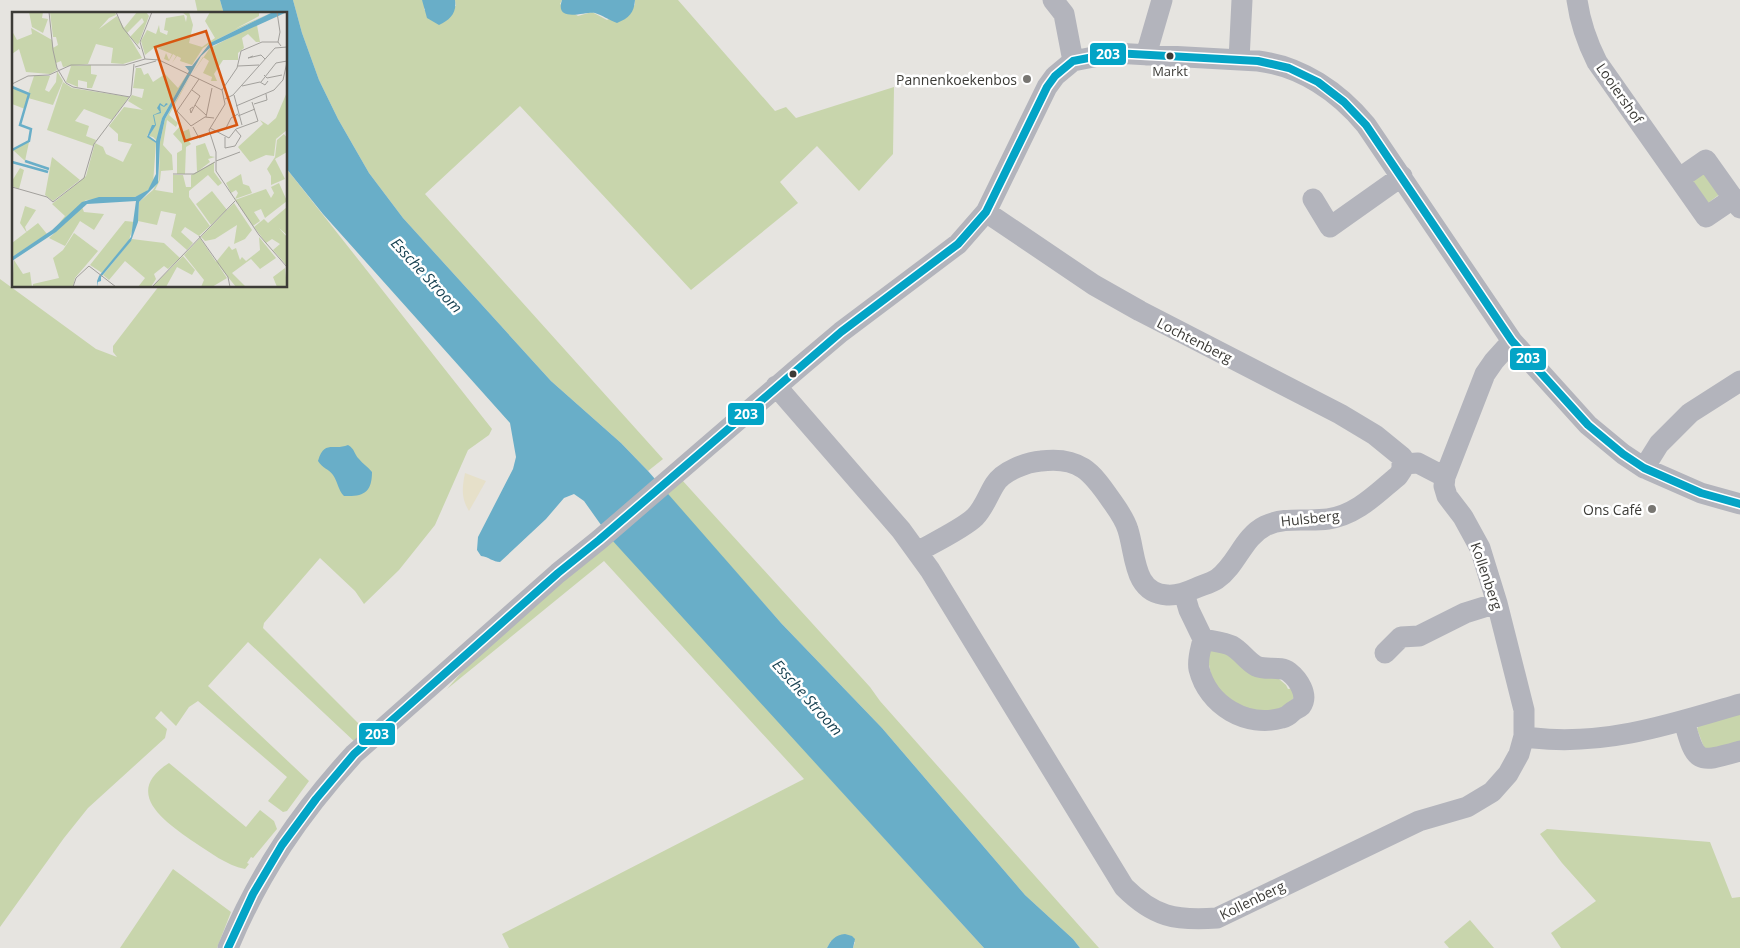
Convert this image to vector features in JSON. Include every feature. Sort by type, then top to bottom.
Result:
[{"type":"street","points":[[1053,0],[1064,14],[1073,61]]},
{"type":"street","points":[[1146,55],[1162,0]]},
{"type":"street","points":[[1238,60],[1242,0]]},
{"type":"street","name":"Looiershof","points":[[1577,0],[1588,44],[1597,62],[1706,216],[1737,203],[1706,160],[1680,178]]},
{"type":"street","points":[[228,948],[250,898],[272,859],[301,816],[354,754],[558,573],[599,540],[776,386],[841,332],[958,244],[986,212],[1047,87],[1055,76],[1073,61],[1114,53],[1269,62],[1281,65],[1326,87],[1351,107],[1366,125],[1512,341],[1588,425],[1623,454],[1644,468],[1701,493],[1740,504]]},
{"type":"street","points":[[1313,199],[1330,227],[1402,176]]},
{"type":"street","name":"Lochtenberg","points":[[986,212],[1094,285],[1140,311],[1340,414],[1375,435],[1402,457],[1403,464]]},
{"type":"street","points":[[1403,464],[1418,463],[1445,477],[1485,374],[1512,341]]},
{"type":"street","points":[[1644,468],[1659,444],[1690,413],[1740,381]]},
{"type":"street","name":"Kollenberg","points":[[776,386],[901,530],[930,570],[1124,887],[1140,903],[1158,913],[1191,920],[1217,918],[1418,821],[1467,807],[1492,792],[1508,774],[1519,754],[1524,736],[1524,710],[1498,603],[1480,548],[1447,496],[1444,486],[1445,477]]},
{"type":"street","name":"Hulsberg","points":[[917,552],[975,517],[995,483],[1007,474],[1029,463],[1040,461],[1074,463],[1085,468],[1096,478],[1120,514],[1128,528],[1136,568],[1144,584],[1154,593],[1169,595],[1184,593],[1217,579],[1253,534],[1261,528],[1280,521],[1327,519],[1342,516],[1357,509],[1398,476],[1403,464]]},
{"type":"street","points":[[1184,593],[1189,610],[1202,639],[1199,657],[1200,669],[1209,692],[1218,703],[1241,716],[1264,721],[1284,718],[1301,706],[1304,697],[1302,690],[1294,676],[1287,670],[1257,666],[1232,646],[1202,639]]},
{"type":"street","points":[[1385,653],[1400,637],[1419,636],[1465,613],[1498,603]]},
{"type":"street","points":[[1534,738],[1577,740],[1638,733],[1740,704]]},
{"type":"street","points":[[1684,721],[1695,753],[1702,759],[1712,759],[1740,751]]},
{"type":"green space","points":[[195,0],[220,0],[223,12],[198,12]]},
{"type":"green space","points":[[293,0],[422,0],[425,4],[424,10],[456,6],[455,0],[562,0],[560,4],[578,16],[592,12],[607,20],[635,5],[635,0],[678,0],[775,111],[786,107],[796,118],[894,87],[893,154],[859,191],[817,146],[780,182],[798,203],[691,290],[520,106],[425,194],[663,459],[648,471],[621,443],[551,381],[403,218],[369,173],[338,119],[319,80],[302,33]]},
{"type":"green space","points":[[288,171],[492,429],[489,435],[468,450],[435,525],[399,570],[364,604],[355,591],[320,558],[264,623],[263,628],[367,732],[356,743],[248,642],[208,686],[309,781],[287,811],[283,812],[268,801],[287,777],[198,701],[189,707],[176,726],[161,711],[155,718],[167,729],[165,738],[88,808],[0,927],[0,279],[96,349],[117,357],[113,352],[113,346],[157,288],[288,288]]},
{"type":"green space","points":[[1704,172],[1720,194],[1708,203],[1692,180]]},
{"type":"green space","points":[[682,480],[870,687],[880,701],[1099,948],[1080,948],[1073,939],[1025,895],[882,728],[781,623],[667,494]]},
{"type":"green space","points":[[611,539],[984,948],[853,948],[855,942],[831,941],[827,948],[509,948],[502,934],[804,779],[604,561],[447,689],[476,656]]},
{"type":"green space","points":[[1216,648],[1279,679],[1288,689],[1295,688],[1297,692],[1286,710],[1241,710],[1213,684],[1207,655]]},
{"type":"green space","points":[[1740,710],[1740,744],[1705,750],[1697,729],[1699,725]]},
{"type":"green space","points":[[169,763],[246,827],[260,810],[274,821],[277,829],[253,858],[251,857],[245,869],[225,862],[194,842],[171,825],[153,806],[149,796],[149,785],[155,774]]},
{"type":"green space","points":[[1547,829],[1710,842],[1732,898],[1740,897],[1740,948],[1561,948],[1551,933],[1596,901],[1562,863],[1540,834]]},
{"type":"green space","points":[[173,869],[231,912],[217,948],[120,948]]},
{"type":"green space","points":[[1470,920],[1494,948],[1449,948],[1444,942]]},
{"type":"sand","points":[[465,473],[486,481],[469,511],[463,493]]},
{"type":"water","name":"Essche Stroom","points":[[220,0],[293,0],[302,33],[319,80],[338,119],[369,173],[403,218],[551,381],[621,443],[648,471],[781,623],[882,728],[1025,895],[1073,939],[1080,948],[984,948],[611,539],[584,501],[574,494],[564,498],[546,519],[500,562],[481,556],[477,550],[478,537],[513,469],[516,457],[510,423],[323,214],[288,170],[288,12],[223,12]]},
{"type":"water","points":[[422,0],[455,0],[455,9],[446,21],[439,25],[427,18]]},
{"type":"water","points":[[562,0],[635,0],[630,15],[617,23],[595,13],[567,14],[563,12],[561,7]]},
{"type":"water","points":[[348,445],[372,472],[372,479],[366,492],[344,496],[333,475],[318,461],[320,454],[326,448]]},
{"type":"water","points":[[845,934],[855,939],[853,948],[827,948],[834,938]]},
{"type":"transit line","name":"203","points":[[228,948],[253,894],[282,845],[316,799],[354,754],[558,573],[841,332],[958,244],[986,212],[1047,87],[1055,76],[1073,61],[1114,53],[1258,61],[1289,68],[1318,82],[1344,102],[1366,125],[1512,341],[1588,425],[1623,454],[1644,468],[1701,493],[1740,504]]},
{"type":"place","name":"Markt","points":[[1170,56]]},
{"type":"place","name":"Pannenkoekenbos","points":[[1027,79]]},
{"type":"place","name":"Ons Café","points":[[1652,509]]}]
